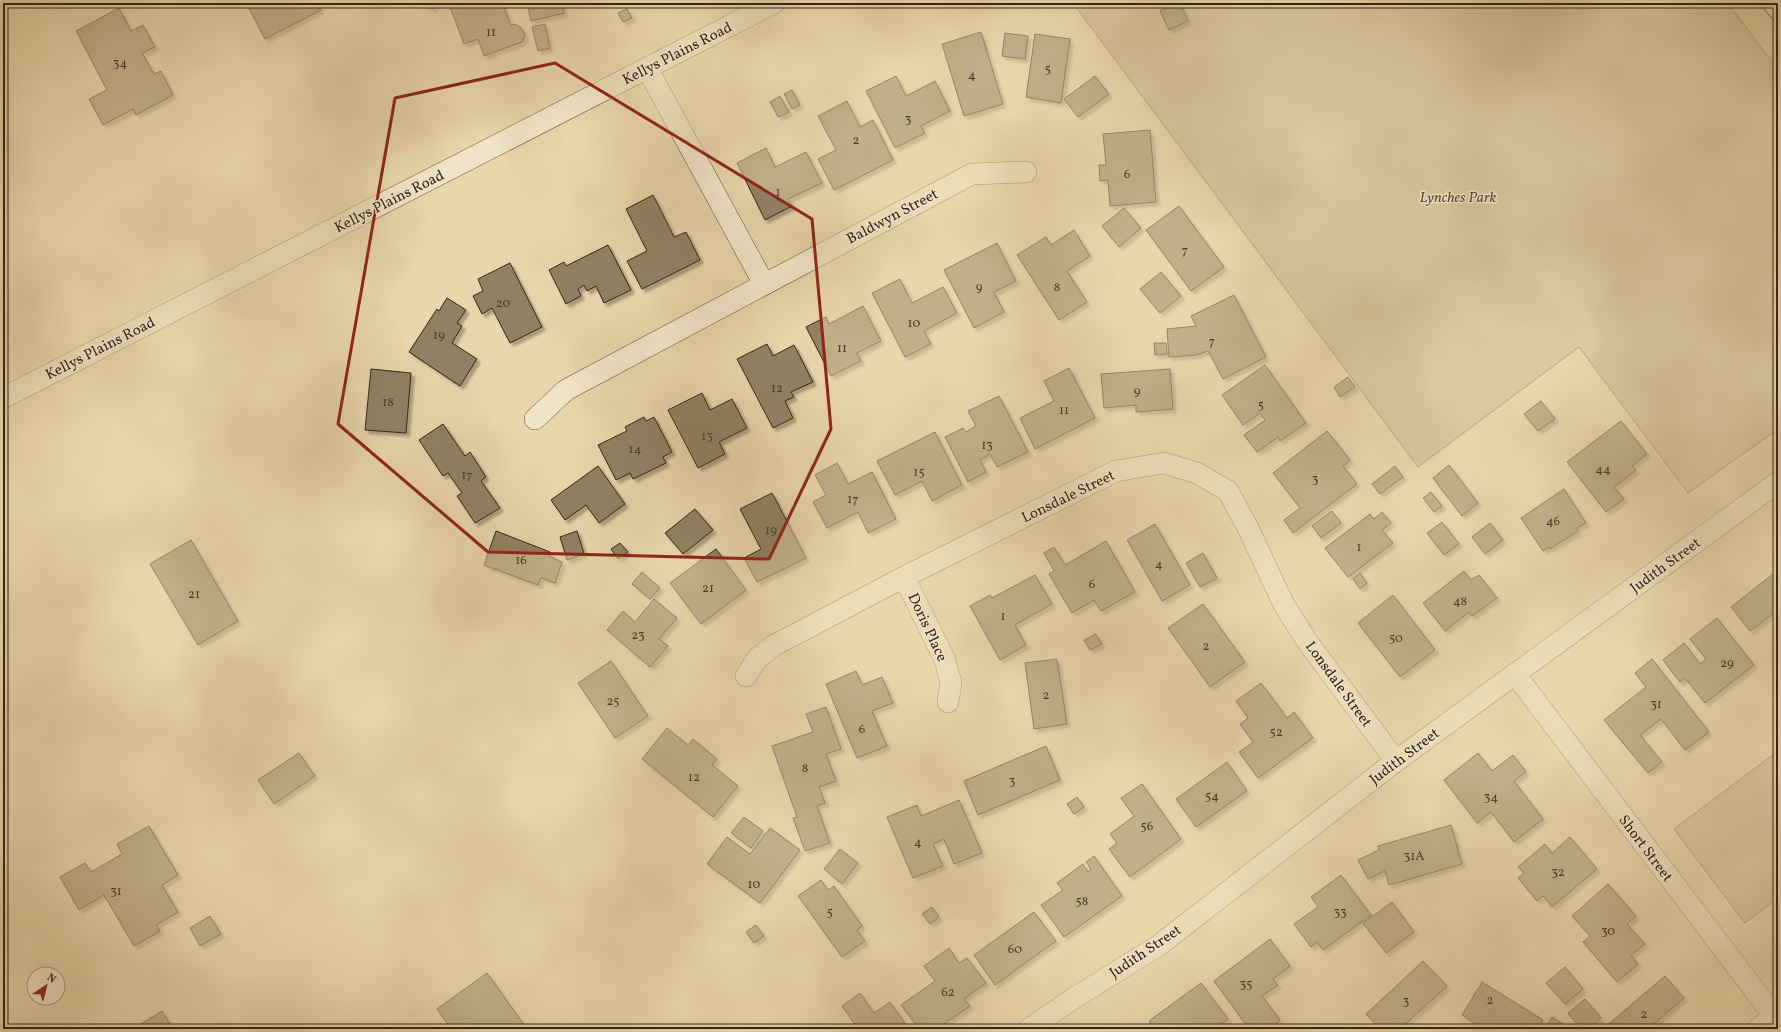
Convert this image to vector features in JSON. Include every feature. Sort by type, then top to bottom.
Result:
[{"type":"street","name":"Kellys Plains Road","points":[[3,398],[774,3]]},
{"type":"street","points":[[1774,3],[1778,8]]},
{"type":"street","points":[[647,68],[764,284]]},
{"type":"street","name":"Baldwyn Street","points":[[535,419],[566,390],[972,174],[1026,172]]},
{"type":"street","name":"Lonsdale Street","points":[[746,676],[757,659],[773,646],[904,577],[1116,471],[1164,463],[1197,473],[1228,491],[1248,528],[1288,612],[1309,644],[1396,761]]},
{"type":"street","name":"Judith Street","points":[[1029,1029],[1074,998],[1158,946],[1396,761],[1778,482]]},
{"type":"street","name":"Doris Place","points":[[904,577],[945,660],[951,683],[948,702]]},
{"type":"street","name":"Short Street","points":[[1515,674],[1776,1018]]},
{"type":"street","points":[[1758,1029],[1776,1018]]},
{"type":"highlighted area","points":[[555,63],[812,219],[831,429],[769,559],[488,552],[338,424],[395,98]]},
{"type":"green space","name":"Lynches Park","points":[[1073,3],[1728,3],[1778,70],[1778,429],[1688,493],[1579,347],[1418,467]]},
{"type":"green space","points":[[1778,751],[1778,898],[1745,923],[1674,829]]},
{"type":"building","points":[[246,3],[317,3],[321,10],[265,39]]},
{"type":"building","points":[[419,3],[436,3],[433,9]]},
{"type":"building","points":[[502,3],[511,25],[514,24],[521,27],[525,35],[522,42],[484,56],[478,39],[464,44],[449,4]]},
{"type":"building","points":[[527,3],[562,3],[564,13],[531,21]]},
{"type":"building","points":[[1180,3],[1188,21],[1169,30],[1160,11]]},
{"type":"building","points":[[119,8],[131,31],[143,25],[155,47],[142,53],[154,74],[161,71],[173,95],[136,115],[133,109],[103,125],[89,99],[107,90],[76,31]]},
{"type":"building","points":[[627,9],[632,18],[623,22],[618,13]]},
{"type":"building","points":[[545,24],[550,48],[538,51],[532,27]]},
{"type":"building","points":[[981,32],[1003,104],[964,116],[942,44]]},
{"type":"building","points":[[1005,33],[1028,36],[1025,59],[1002,56]]},
{"type":"building","points":[[1035,34],[1070,39],[1061,103],[1026,97]]},
{"type":"building","points":[[896,76],[906,96],[935,81],[950,111],[921,126],[925,133],[895,148],[866,91]]},
{"type":"building","points":[[1095,76],[1109,94],[1078,117],[1064,99]]},
{"type":"building","points":[[792,90],[800,105],[792,109],[784,94]]},
{"type":"building","points":[[780,96],[789,112],[778,117],[770,102]]},
{"type":"building","points":[[847,101],[860,127],[873,120],[893,160],[834,190],[818,159],[836,150],[818,116]]},
{"type":"building","points":[[1150,130],[1156,202],[1110,206],[1108,180],[1100,181],[1099,165],[1106,165],[1103,134]]},
{"type":"building","points":[[766,148],[775,167],[806,152],[822,183],[788,199],[792,206],[765,220],[737,163]]},
{"type":"building","points":[[653,195],[674,237],[686,232],[700,260],[642,289],[627,261],[647,251],[626,209]]},
{"type":"building","points":[[1179,206],[1224,267],[1191,291],[1146,230]]},
{"type":"building","points":[[1124,208],[1141,228],[1119,247],[1102,226]]},
{"type":"building","points":[[1074,230],[1090,256],[1067,271],[1087,302],[1059,320],[1017,255],[1046,237],[1051,245]]},
{"type":"building","points":[[997,243],[1016,281],[994,292],[1004,312],[974,328],[944,270]]},
{"type":"building","points":[[608,245],[631,290],[604,303],[596,286],[587,291],[584,285],[578,289],[581,296],[566,304],[549,270],[564,262],[566,266]]},
{"type":"building","points":[[510,263],[542,327],[510,343],[492,308],[482,314],[473,296],[483,291],[478,279]]},
{"type":"building","points":[[1161,272],[1181,296],[1160,313],[1140,289]]},
{"type":"building","points":[[900,279],[912,303],[943,287],[957,313],[924,331],[931,344],[905,357],[872,293]]},
{"type":"building","points":[[1234,295],[1266,357],[1223,379],[1208,351],[1196,355],[1169,357],[1167,329],[1196,326],[1191,316]]},
{"type":"building","points":[[447,298],[466,310],[457,323],[462,326],[452,343],[477,359],[460,386],[409,352],[437,309],[439,311]]},
{"type":"building","points":[[863,306],[881,341],[857,353],[861,361],[831,376],[806,327],[826,317],[829,324]]},
{"type":"building","points":[[1154,343],[1166,343],[1167,354],[1155,355]]},
{"type":"building","points":[[767,344],[773,356],[794,345],[813,382],[791,392],[794,397],[785,401],[793,418],[773,428],[737,359]]},
{"type":"building","points":[[1265,365],[1306,423],[1280,441],[1278,437],[1257,452],[1244,435],[1265,420],[1260,413],[1243,425],[1222,395]]},
{"type":"building","points":[[1069,368],[1095,418],[1035,449],[1020,418],[1054,401],[1044,381]]},
{"type":"building","points":[[371,369],[411,373],[406,433],[365,430]]},
{"type":"building","points":[[1170,369],[1173,409],[1136,412],[1136,405],[1104,408],[1101,374]]},
{"type":"building","points":[[1348,377],[1355,387],[1340,397],[1334,387]]},
{"type":"building","points":[[702,393],[710,410],[732,399],[747,428],[719,442],[725,454],[698,468],[668,410]]},
{"type":"building","points":[[999,396],[1028,452],[997,467],[990,454],[980,460],[986,472],[968,482],[945,437],[963,428],[966,432],[976,426],[968,411]]},
{"type":"building","points":[[1541,401],[1555,419],[1538,431],[1524,414]]},
{"type":"building","points":[[644,417],[646,421],[654,417],[672,452],[663,457],[666,463],[633,479],[630,473],[616,480],[598,445],[627,431],[625,427]]},
{"type":"building","points":[[1621,421],[1647,454],[1632,466],[1636,470],[1614,487],[1624,499],[1606,512],[1567,462]]},
{"type":"building","points":[[443,424],[465,456],[470,452],[486,477],[481,481],[500,508],[475,523],[457,496],[462,493],[448,473],[443,476],[419,440]]},
{"type":"building","points":[[1327,431],[1350,460],[1343,466],[1357,484],[1293,533],[1284,520],[1300,508],[1273,473]]},
{"type":"building","points":[[935,432],[962,485],[932,501],[922,481],[895,495],[877,461]]},
{"type":"building","points":[[837,463],[848,484],[872,472],[896,519],[868,533],[858,512],[827,528],[813,502],[826,495],[815,475]]},
{"type":"building","points":[[1449,465],[1478,503],[1462,516],[1433,478]]},
{"type":"building","points":[[598,466],[625,504],[599,523],[586,505],[565,520],[551,500]]},
{"type":"building","points":[[1395,466],[1403,477],[1380,494],[1372,484]]},
{"type":"building","points":[[1564,489],[1586,523],[1577,528],[1578,531],[1550,549],[1549,547],[1543,551],[1521,518]]},
{"type":"building","points":[[1431,492],[1442,506],[1434,512],[1423,498]]},
{"type":"building","points":[[772,493],[806,558],[757,582],[744,558],[761,549],[740,509]]},
{"type":"building","points":[[695,509],[713,530],[683,554],[665,533]]},
{"type":"building","points":[[1332,511],[1341,523],[1321,538],[1312,526]]},
{"type":"building","points":[[1382,512],[1391,523],[1382,530],[1393,543],[1348,577],[1325,548],[1370,514],[1374,519]]},
{"type":"building","points":[[1442,522],[1459,544],[1444,555],[1427,533]]},
{"type":"building","points":[[1490,523],[1503,540],[1485,554],[1472,537]]},
{"type":"building","points":[[1155,524],[1190,585],[1162,601],[1127,540]]},
{"type":"building","points":[[496,531],[550,552],[549,556],[562,562],[555,583],[541,578],[538,585],[484,565]]},
{"type":"building","points":[[577,531],[584,554],[567,560],[560,537]]},
{"type":"building","points":[[191,540],[238,621],[198,645],[150,564]]},
{"type":"building","points":[[1106,541],[1135,592],[1101,611],[1094,600],[1072,613],[1049,574],[1054,571],[1044,553],[1054,547],[1065,565]]},
{"type":"building","points":[[620,543],[628,552],[618,559],[611,549]]},
{"type":"building","points":[[716,549],[746,590],[701,624],[670,583]]},
{"type":"building","points":[[1203,553],[1217,578],[1200,587],[1186,563]]},
{"type":"building","points":[[1778,570],[1778,610],[1750,631],[1731,607]]},
{"type":"building","points":[[1464,571],[1471,580],[1479,575],[1497,598],[1472,616],[1469,612],[1445,631],[1423,603]]},
{"type":"building","points":[[642,572],[660,588],[650,599],[632,584]]},
{"type":"building","points":[[1360,573],[1367,583],[1360,589],[1353,579]]},
{"type":"building","points":[[1035,575],[1052,604],[1015,625],[1026,645],[1000,660],[970,606],[990,595],[992,598]]},
{"type":"building","points":[[1393,595],[1435,650],[1400,677],[1358,623]]},
{"type":"building","points":[[654,599],[677,618],[659,639],[668,646],[650,667],[607,630],[623,611],[635,622]]},
{"type":"building","points":[[1203,604],[1245,662],[1210,687],[1168,628]]},
{"type":"building","points":[[1717,618],[1754,665],[1705,703],[1685,678],[1680,682],[1663,660],[1684,643],[1700,664],[1706,659],[1690,639]]},
{"type":"building","points":[[1096,634],[1102,644],[1090,650],[1084,640]]},
{"type":"building","points":[[1057,659],[1067,724],[1034,729],[1025,663]]},
{"type":"building","points":[[1652,659],[1709,732],[1685,750],[1661,719],[1640,735],[1662,762],[1648,773],[1604,720],[1646,687],[1635,673]]},
{"type":"building","points":[[611,661],[648,716],[615,738],[578,683]]},
{"type":"building","points":[[856,671],[862,685],[882,677],[893,703],[872,711],[887,746],[857,758],[826,684]]},
{"type":"building","points":[[1261,683],[1287,718],[1294,712],[1313,738],[1258,778],[1239,752],[1253,742],[1240,724],[1248,718],[1236,701]]},
{"type":"building","points":[[826,707],[841,749],[826,754],[836,781],[819,787],[825,803],[817,806],[830,843],[805,851],[793,818],[797,817],[772,746],[813,732],[806,714]]},
{"type":"building","points":[[667,728],[688,745],[693,739],[717,759],[712,765],[738,786],[713,817],[642,759]]},
{"type":"building","points":[[1046,746],[1060,780],[978,815],[964,781]]},
{"type":"building","points":[[299,753],[315,776],[274,804],[258,780]]},
{"type":"building","points":[[1478,753],[1492,771],[1513,755],[1526,772],[1514,781],[1543,819],[1514,842],[1491,812],[1477,823],[1444,780]]},
{"type":"building","points":[[1227,762],[1247,791],[1196,827],[1176,799]]},
{"type":"building","points":[[1142,784],[1181,839],[1130,877],[1109,849],[1117,843],[1110,834],[1134,816],[1121,798]]},
{"type":"building","points":[[1077,797],[1084,807],[1074,814],[1067,804]]},
{"type":"building","points":[[959,800],[982,853],[954,864],[944,839],[933,844],[943,866],[913,878],[887,817],[917,805],[921,816]]},
{"type":"building","points":[[744,817],[763,831],[751,848],[731,833]]},
{"type":"building","points":[[1451,825],[1462,864],[1389,885],[1385,871],[1368,879],[1358,860],[1379,850],[1378,846]]},
{"type":"building","points":[[149,826],[178,875],[162,885],[178,912],[156,925],[160,931],[134,946],[104,895],[79,910],[60,877],[85,863],[91,872],[122,854],[117,844]]},
{"type":"building","points":[[770,828],[800,850],[760,903],[707,864],[727,837],[750,854]]},
{"type":"building","points":[[1570,837],[1597,869],[1552,907],[1543,896],[1537,901],[1518,878],[1524,873],[1518,867],[1545,844],[1552,853]]},
{"type":"building","points":[[840,849],[858,863],[842,884],[824,869]]},
{"type":"building","points":[[1094,856],[1122,896],[1064,937],[1041,905],[1063,890],[1057,883],[1083,864],[1088,872],[1091,869],[1086,862]]},
{"type":"building","points":[[1341,875],[1371,915],[1323,950],[1317,942],[1311,947],[1294,924],[1318,907],[1311,897]]},
{"type":"building","points":[[821,880],[828,890],[834,886],[862,926],[857,930],[865,941],[842,957],[798,896]]},
{"type":"building","points":[[1608,884],[1636,916],[1627,924],[1645,944],[1631,955],[1638,964],[1617,982],[1583,942],[1590,936],[1572,916]]},
{"type":"building","points":[[1392,902],[1414,932],[1386,953],[1363,923]]},
{"type":"building","points":[[932,907],[939,917],[930,924],[922,914]]},
{"type":"building","points":[[1034,912],[1056,941],[995,985],[974,955]]},
{"type":"building","points":[[210,916],[221,934],[200,946],[190,928]]},
{"type":"building","points":[[756,925],[764,936],[754,943],[746,932]]},
{"type":"building","points":[[1270,939],[1290,966],[1273,979],[1278,985],[1262,996],[1280,1020],[1269,1029],[1249,1029],[1214,981]]},
{"type":"building","points":[[949,948],[959,963],[967,958],[986,983],[964,999],[970,1006],[937,1029],[919,1029],[901,1005],[935,981],[924,966]]},
{"type":"building","points":[[1423,961],[1447,986],[1400,1029],[1380,1029],[1366,1014]]},
{"type":"building","points":[[1565,967],[1583,989],[1565,1004],[1546,983]]},
{"type":"building","points":[[487,973],[527,1029],[451,1029],[437,1009]]},
{"type":"building","points":[[1665,976],[1684,998],[1648,1029],[1606,1029],[1605,1027]]},
{"type":"building","points":[[1482,982],[1543,1020],[1537,1029],[1499,1029],[1491,1024],[1488,1029],[1484,1029],[1462,1015]]},
{"type":"building","points":[[1201,983],[1228,1019],[1215,1029],[1155,1029],[1149,1021]]},
{"type":"building","points":[[860,993],[874,1013],[890,1002],[909,1029],[852,1029],[856,1026],[842,1006]]},
{"type":"building","points":[[1585,999],[1601,1018],[1589,1029],[1581,1029],[1568,1013]]},
{"type":"building","points":[[162,1011],[173,1029],[141,1029],[139,1025]]},
{"type":"building","points":[[1552,1017],[1571,1029],[1545,1029]]}]
